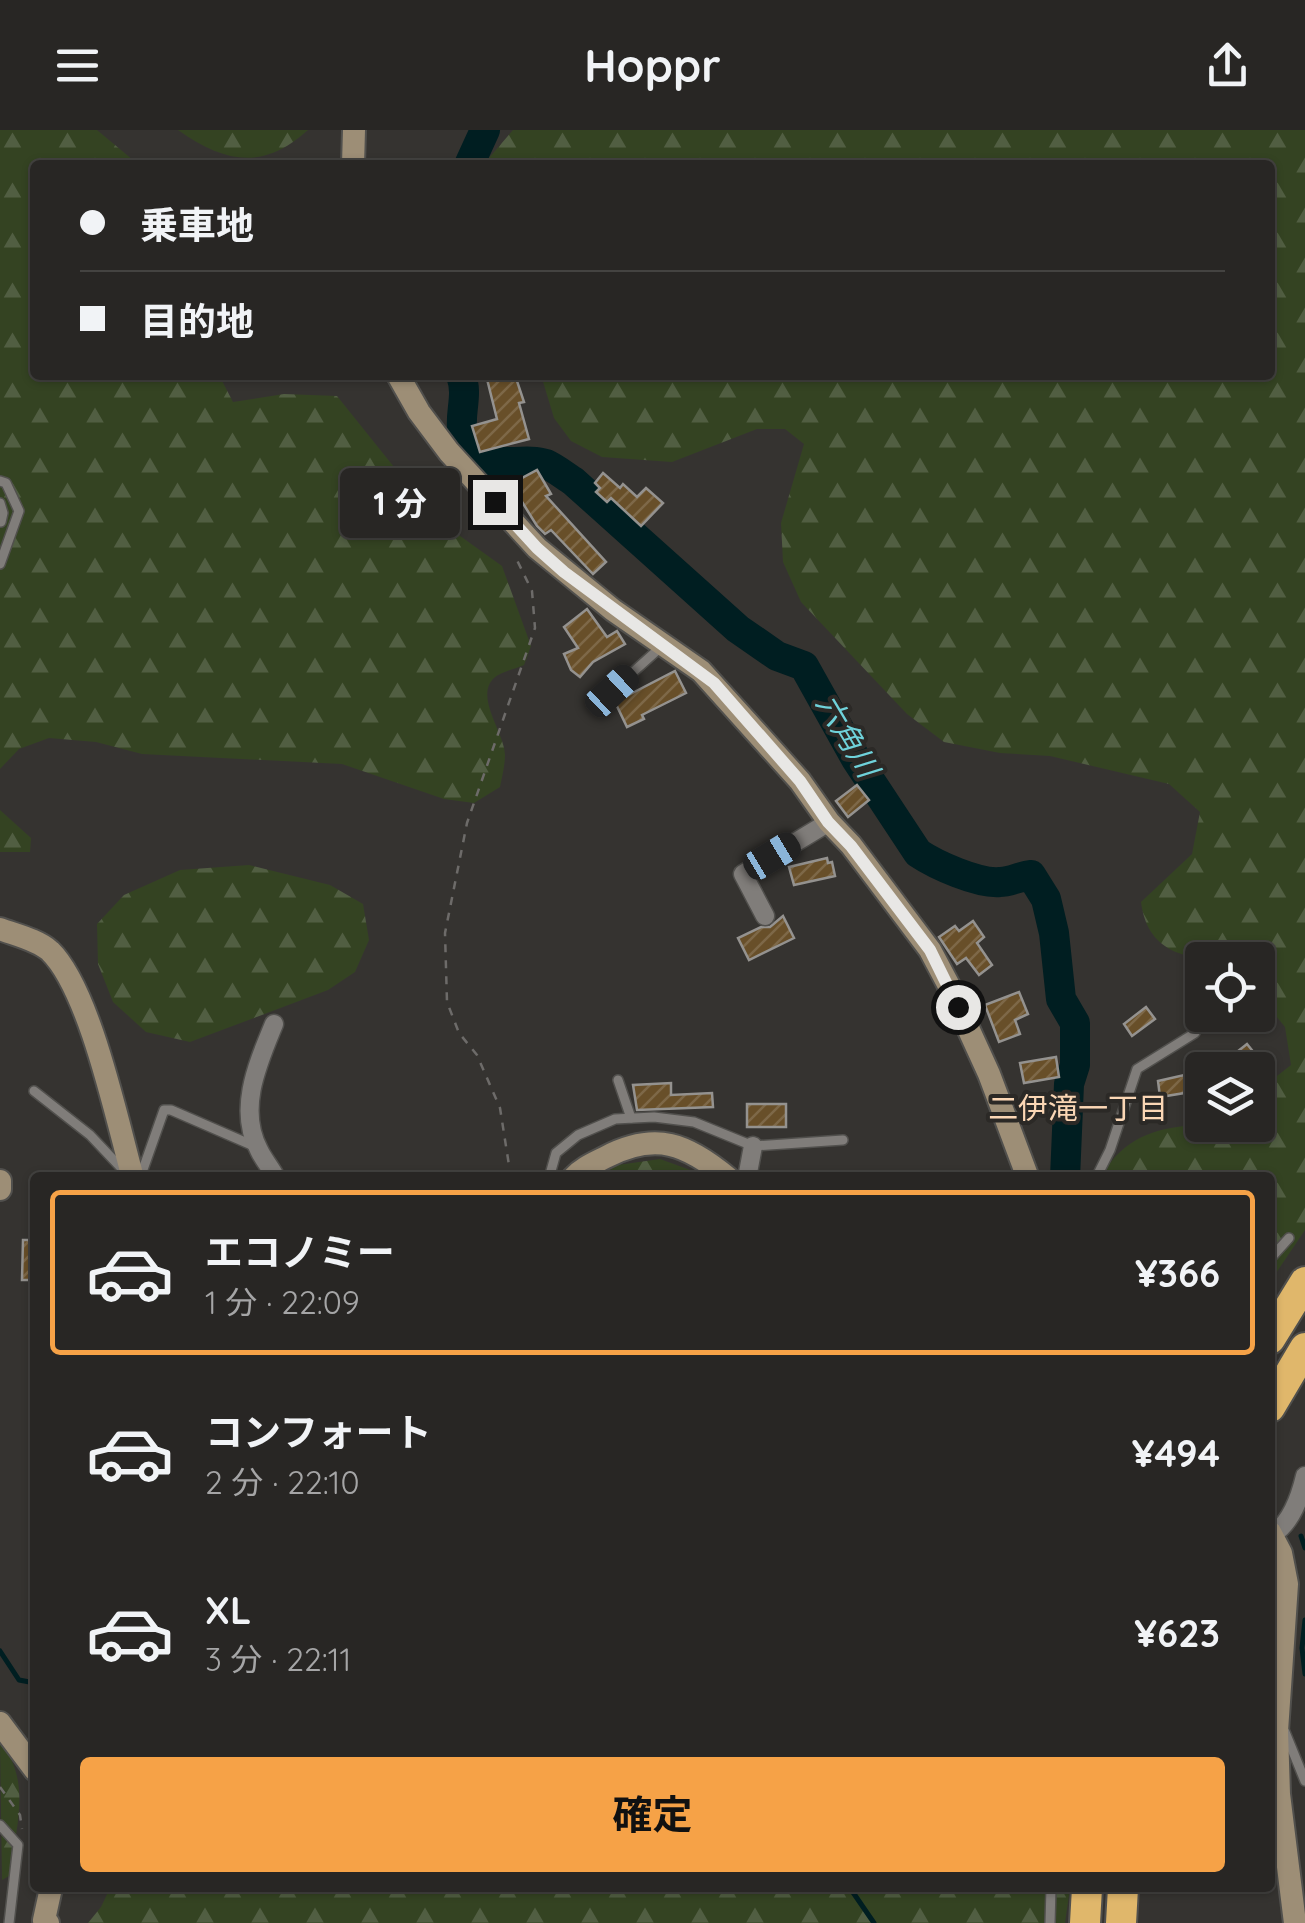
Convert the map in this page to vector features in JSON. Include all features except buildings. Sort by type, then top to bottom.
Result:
[{"type":"highway","points":[[1275,1331],[1305,1282]]},
{"type":"highway","points":[[1275,1398],[1305,1348]]},
{"type":"highway","points":[[1085,1923],[1087,1892]]},
{"type":"highway","points":[[1121,1923],[1124,1892]]},
{"type":"street","points":[[353,160],[354,130]]},
{"type":"street","points":[[401,380],[442,442],[537,548],[714,683],[800,781],[930,950],[989,1074],[1026,1172]]},
{"type":"street","points":[[765,916],[744,874],[828,822]]},
{"type":"street","points":[[0,929],[48,948],[70,976],[132,1172]]},
{"type":"street","points":[[272,1172],[257,1147],[250,1114],[252,1077],[274,1024]]},
{"type":"street","points":[[578,1172],[642,1142],[670,1143],[695,1153],[720,1172]]},
{"type":"street","points":[[748,1172],[754,1146]]},
{"type":"street","points":[[1275,1695],[1287,1584],[1281,1553],[1284,1528],[1305,1476]]},
{"type":"street","points":[[0,1724],[30,1763]]},
{"type":"street","points":[[1275,1780],[1294,1923]]},
{"type":"street","points":[[44,1922],[50,1892]]},
{"type":"lane","points":[[0,481],[6,483],[19,511],[0,564]]},
{"type":"lane","points":[[0,503],[1,522]]},
{"type":"lane","points":[[612,691],[664,644]]},
{"type":"lane","points":[[1099,1172],[1137,1069],[1194,1033]]},
{"type":"lane","points":[[618,1080],[631,1118]]},
{"type":"lane","points":[[34,1091],[90,1135],[128,1172]]},
{"type":"lane","points":[[137,1172],[164,1110],[257,1147]]},
{"type":"lane","points":[[551,1172],[556,1154],[578,1136],[615,1119],[654,1117],[694,1122],[754,1146],[843,1140]]},
{"type":"lane","points":[[1275,1253],[1289,1238]]},
{"type":"lane","points":[[1275,1718],[1305,1781]]},
{"type":"lane","points":[[0,1826],[18,1845],[9,1923]]},
{"type":"lane","points":[[1050,1923],[1052,1892]]},
{"type":"path","points":[[509,1172],[500,1108],[477,1055],[459,1033],[447,1002],[445,933],[467,822],[535,628],[532,591],[516,557]]},
{"type":"path","points":[[0,1787],[20,1815],[23,1832],[18,1845]]},
{"type":"green space","points":[[0,130],[97,130],[133,160],[30,160],[30,380],[222,380],[233,402],[284,394],[337,396],[435,518],[502,566],[531,646],[524,665],[497,676],[489,686],[489,705],[504,746],[504,767],[500,787],[474,803],[444,799],[342,764],[142,754],[96,742],[49,738],[19,749],[0,769]]},
{"type":"green space","points":[[178,130],[308,130],[275,152],[244,158],[212,150]]},
{"type":"green space","points":[[513,130],[1305,130],[1305,1230],[1275,1275],[1275,1172],[1104,1172],[1134,1141],[1168,1129],[1185,1126],[1185,1142],[1275,1142],[1275,1078],[1291,1065],[1285,1027],[1275,1015],[1275,942],[1185,942],[1183,955],[1155,938],[1141,902],[1192,854],[1200,812],[1169,784],[1050,756],[1000,753],[944,742],[907,714],[801,602],[783,562],[781,523],[804,444],[785,429],[757,429],[672,462],[602,457],[571,441],[554,418],[543,380],[1275,380],[1275,160],[487,160]]},
{"type":"green space","points":[[0,810],[31,838],[30,852],[0,852]]},
{"type":"green space","points":[[249,865],[330,885],[363,904],[369,940],[355,972],[328,990],[190,1042],[146,1032],[113,1002],[98,964],[97,924],[124,895],[180,870]]},
{"type":"green space","points":[[660,1159],[694,1172],[607,1172],[618,1165]]},
{"type":"green space","points":[[0,1741],[10,1756],[19,1786],[11,1868],[9,1876],[2,1880]]},
{"type":"green space","points":[[108,1892],[1069,1892],[1065,1923],[88,1923]]},
{"type":"waterway","name":"六角川","points":[[471,160],[485,130]]},
{"type":"waterway","name":"六角川","points":[[462,380],[463,437],[476,457],[486,461],[535,462],[556,470],[738,629],[777,656],[804,666],[856,759],[918,853],[980,880],[1004,882],[1031,875],[1046,899],[1061,999],[1075,1023],[1065,1172]]},
{"type":"waterway","points":[[1301,1536],[1305,1548]]},
{"type":"waterway","points":[[1305,1620],[1305,1674]]},
{"type":"waterway","points":[[0,1651],[19,1680],[30,1682]]},
{"type":"waterway","points":[[853,1892],[874,1923]]},
{"type":"district","name":"二伊滝一丁目","points":[[1078,1109]]},
{"type":"route","points":[[495,502],[564,572],[714,683],[800,781],[930,950],[958,1007]]}]
